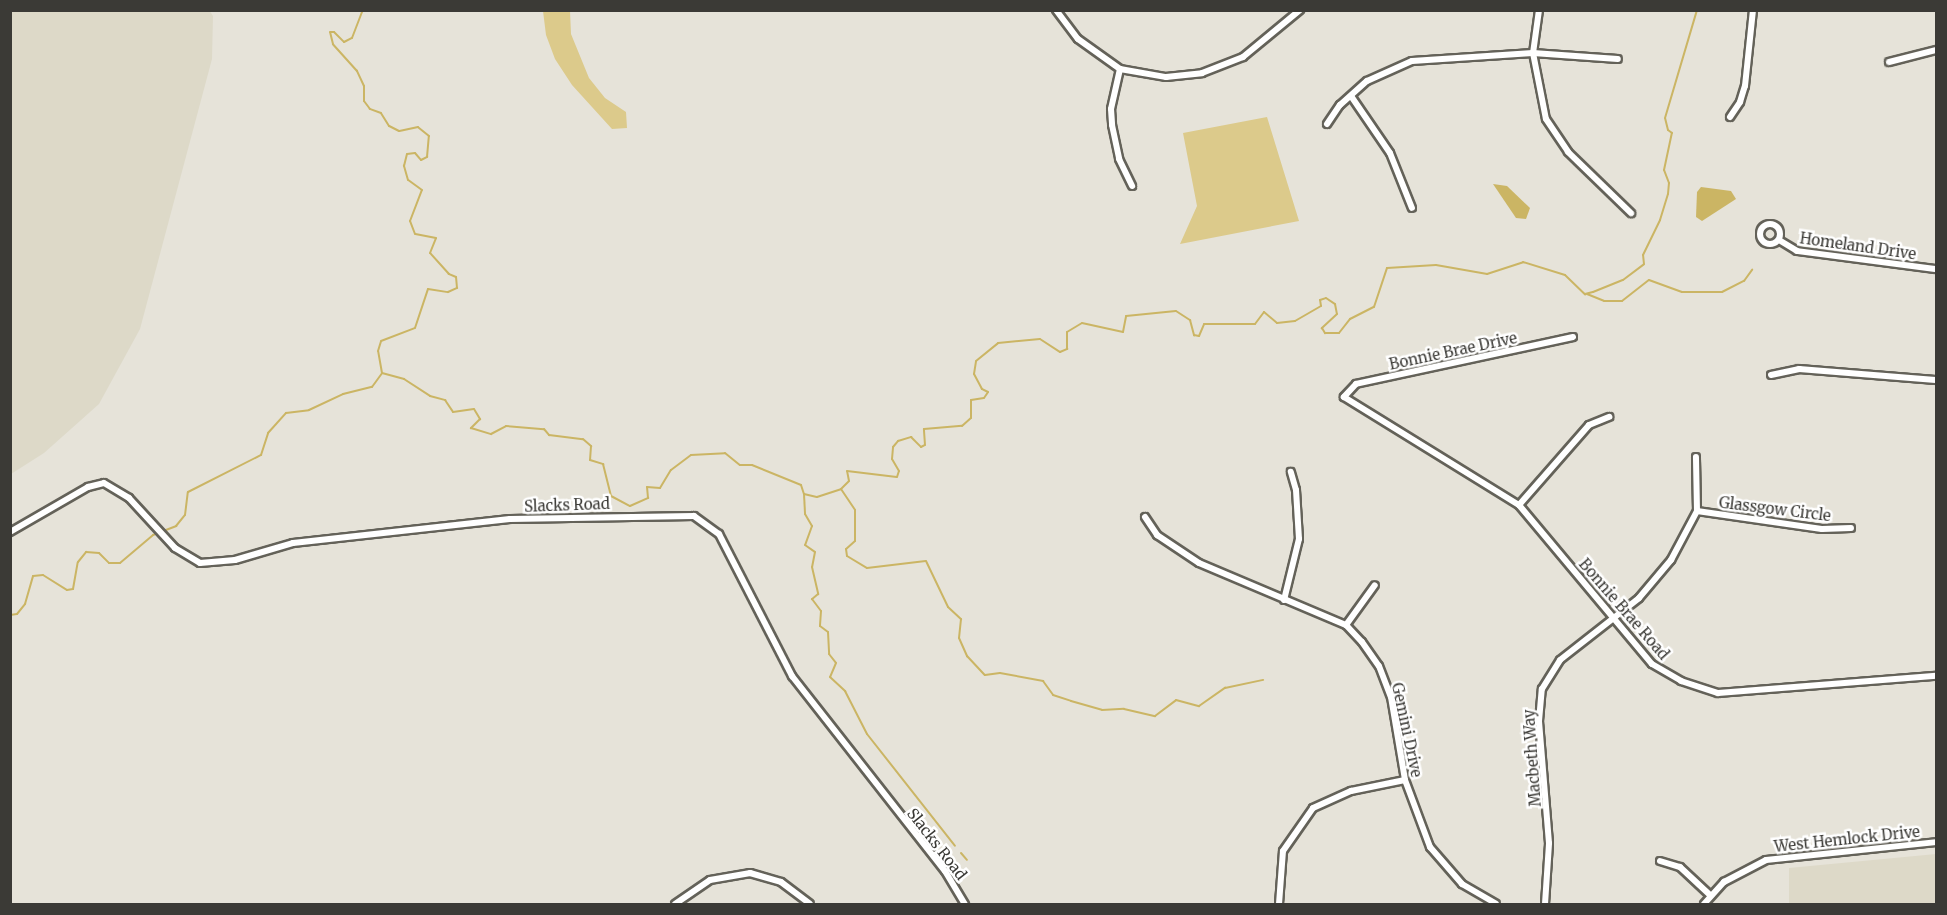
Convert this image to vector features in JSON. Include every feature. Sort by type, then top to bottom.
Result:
[{"type":"street","points":[[1056,10],[1078,39],[1120,69],[1166,77],[1219,68],[1243,57],[1300,10]]},
{"type":"street","points":[[1539,10],[1533,53],[1539,101],[1555,136],[1631,213]]},
{"type":"street","points":[[1730,117],[1740,102],[1745,86],[1752,10]]},
{"type":"street","points":[[1889,62],[1936,50]]},
{"type":"street","points":[[1327,124],[1367,81],[1412,61],[1533,53],[1618,59]]},
{"type":"street","points":[[1120,69],[1111,109],[1112,125],[1119,159],[1132,186]]},
{"type":"street","points":[[1351,96],[1390,153],[1412,208]]},
{"type":"street","name":"Homeland Drive","points":[[1779,240],[1797,251],[1936,269]]},
{"type":"street","name":"Bonnie Brae Drive","points":[[1344,397],[1356,384],[1573,337]]},
{"type":"street","points":[[1771,375],[1798,369],[1936,380]]},
{"type":"street","name":"Bonnie Brae Road","points":[[1344,397],[1519,505],[1657,668],[1681,681],[1718,693],[1936,676]]},
{"type":"street","points":[[1519,505],[1589,425],[1609,417]]},
{"type":"street","name":"Macbeth Way","points":[[1545,904],[1549,843],[1539,721],[1542,689],[1560,660],[1658,578],[1684,540],[1697,511],[1696,457]]},
{"type":"street","points":[[1284,600],[1296,562],[1299,538],[1296,490],[1291,472]]},
{"type":"street","name":"Slacks Road","points":[[10,532],[96,483],[117,489],[190,560],[216,564],[293,543],[510,519],[694,516],[719,534],[792,676],[945,871],[965,904]]},
{"type":"street","name":"Glassgow Circle","points":[[1697,511],[1822,529],[1851,528]]},
{"type":"street","name":"Gemini Drive","points":[[1145,517],[1157,535],[1198,563],[1346,626],[1379,666],[1391,697],[1405,780],[1430,848],[1462,884],[1496,904]]},
{"type":"street","points":[[1346,626],[1375,585]]},
{"type":"street","points":[[1280,904],[1283,851],[1313,808],[1352,791],[1405,780]]},
{"type":"street","name":"West Hemlock Drive","points":[[1704,904],[1724,882],[1766,860],[1936,842]]},
{"type":"street","points":[[1660,861],[1680,867],[1710,895]]},
{"type":"street","points":[[675,904],[710,880],[750,873],[781,882],[810,904]]},
{"type":"shaded area","points":[[11,10],[209,10],[213,16],[212,59],[140,329],[99,404],[44,453],[11,474]]},
{"type":"shaded area","points":[[543,11],[570,11],[571,34],[589,78],[605,98],[626,112],[627,128],[612,129],[572,85],[555,59],[546,35]]},
{"type":"shaded area","points":[[1267,117],[1299,221],[1180,244],[1197,206],[1183,133]]},
{"type":"shaded area","points":[[1493,184],[1507,186],[1530,208],[1526,219],[1516,218]]},
{"type":"shaded area","points":[[1701,187],[1731,191],[1736,199],[1702,221],[1696,217],[1697,192]]},
{"type":"shaded area","points":[[1936,854],[1936,904],[1789,904],[1789,868]]},
{"type":"waterway","points":[[10,615],[17,614],[25,604],[33,576],[43,575],[67,590],[73,589],[78,562],[86,552],[99,553],[109,563],[120,563],[153,535],[176,526],[185,515],[188,492],[261,455],[268,433],[286,413],[309,410],[343,394],[372,387],[382,373],[378,351],[381,341],[415,328],[428,289],[448,292],[457,288],[456,277],[449,274],[430,253],[436,238],[415,234],[410,221],[422,190],[408,180],[404,166],[407,154],[415,153],[421,160],[427,157],[429,136],[418,127],[399,131],[389,126],[381,113],[370,109],[364,101],[364,86],[357,71],[333,44],[330,32],[334,32],[344,42],[352,38],[363,10]]},
{"type":"waterway","points":[[382,373],[404,379],[430,396],[445,400],[453,412],[474,409],[480,419],[471,428],[491,434],[506,426],[544,429],[549,435],[583,439],[591,446],[590,460],[603,464],[611,496],[630,506],[648,498],[647,487],[660,488],[671,470],[691,455],[725,453],[740,465],[752,465],[801,485],[804,494],[817,497],[841,489],[849,481],[847,471],[897,477],[899,471],[892,459],[893,447],[898,441],[911,437],[921,447],[925,445],[924,429],[962,426],[971,418],[971,400],[984,398],[988,392],[982,389],[974,374],[976,361],[998,343],[1040,339],[1060,352],[1067,349],[1067,332],[1082,323],[1123,332],[1126,316],[1176,311],[1190,320],[1194,335],[1199,336],[1204,324],[1255,324],[1264,312],[1277,323],[1295,321],[1321,306],[1320,300],[1326,298],[1335,304],[1337,314],[1322,328],[1325,333],[1339,333],[1350,319],[1374,307],[1387,268],[1436,265],[1487,274],[1523,262],[1565,275],[1585,294],[1593,292],[1623,280],[1644,264],[1643,255],[1660,220],[1668,194],[1669,183],[1664,170],[1672,133],[1668,130],[1665,118],[1697,10]]},
{"type":"waterway","points":[[1587,294],[1604,301],[1622,301],[1649,280],[1682,292],[1722,292],[1744,281],[1752,270]]},
{"type":"waterway","points":[[841,489],[855,510],[855,541],[846,549],[847,556],[867,568],[926,561],[948,607],[961,619],[959,638],[967,656],[985,675],[1000,673],[1043,681],[1053,695],[1071,701],[1102,710],[1124,709],[1155,716],[1176,700],[1199,706],[1225,688],[1263,680]]},
{"type":"waterway","points":[[804,494],[805,514],[812,526],[805,545],[815,552],[812,567],[818,594],[812,599],[821,611],[820,626],[828,632],[829,654],[836,663],[830,677],[845,691],[867,734],[955,846]]},
{"type":"waterway","points":[[961,853],[967,860]]}]
